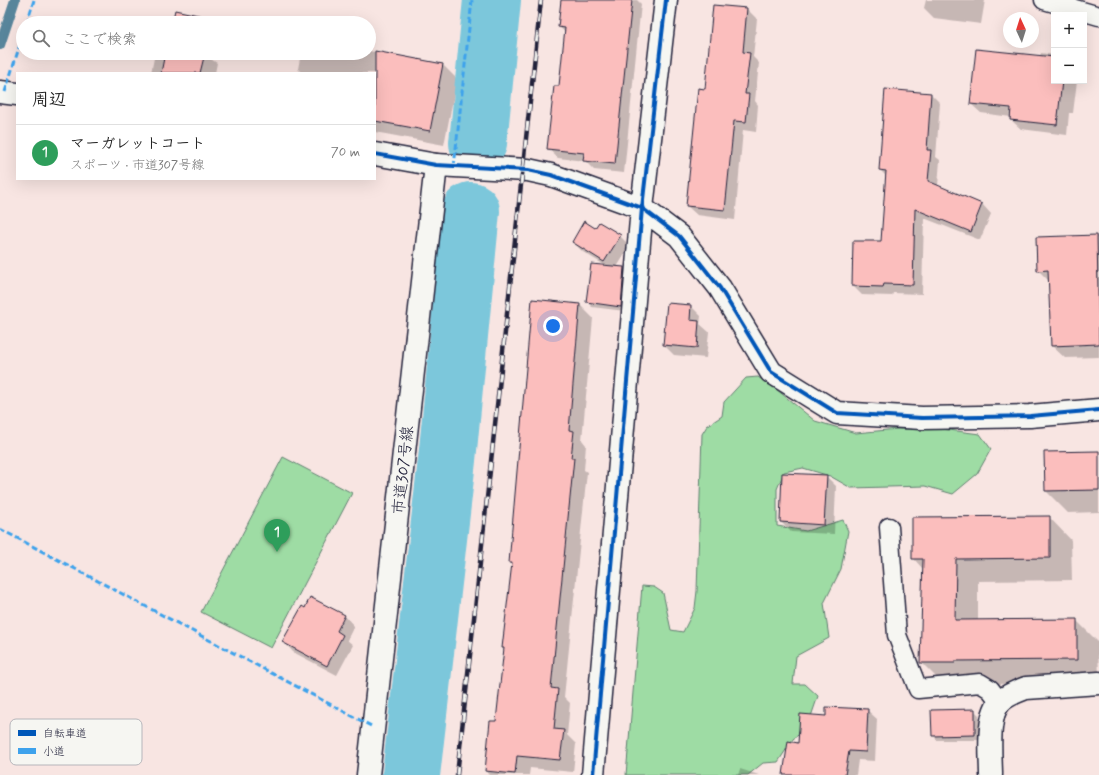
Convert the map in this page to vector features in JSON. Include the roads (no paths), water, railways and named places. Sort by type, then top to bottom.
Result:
[{"type":"street","points":[[594,775],[642,208],[666,0]]},
{"type":"street","points":[[0,92],[16,94]]},
{"type":"street","points":[[376,154],[436,165],[528,170],[551,175],[642,208],[679,236],[720,288],[770,372],[837,413],[922,418],[1030,416],[1099,410]]},
{"type":"street","name":"市道307号線","points":[[368,775],[436,165]]},
{"type":"street","points":[[991,775],[992,717],[1000,702],[1016,691],[1026,688],[1099,683]]},
{"type":"lane","points":[[1044,0],[1099,16]]},
{"type":"lane","points":[[889,527],[897,635],[918,689],[980,683],[990,689],[1000,702]]},
{"type":"waterway","points":[[0,45],[15,0]]},
{"type":"waterway","points":[[478,143],[492,0]]},
{"type":"waterway","points":[[411,775],[447,460],[471,211]]},
{"type":"railway","points":[[457,775],[541,0]]},
{"type":"place","name":"マーガレットコート","points":[[277,552]]}]
